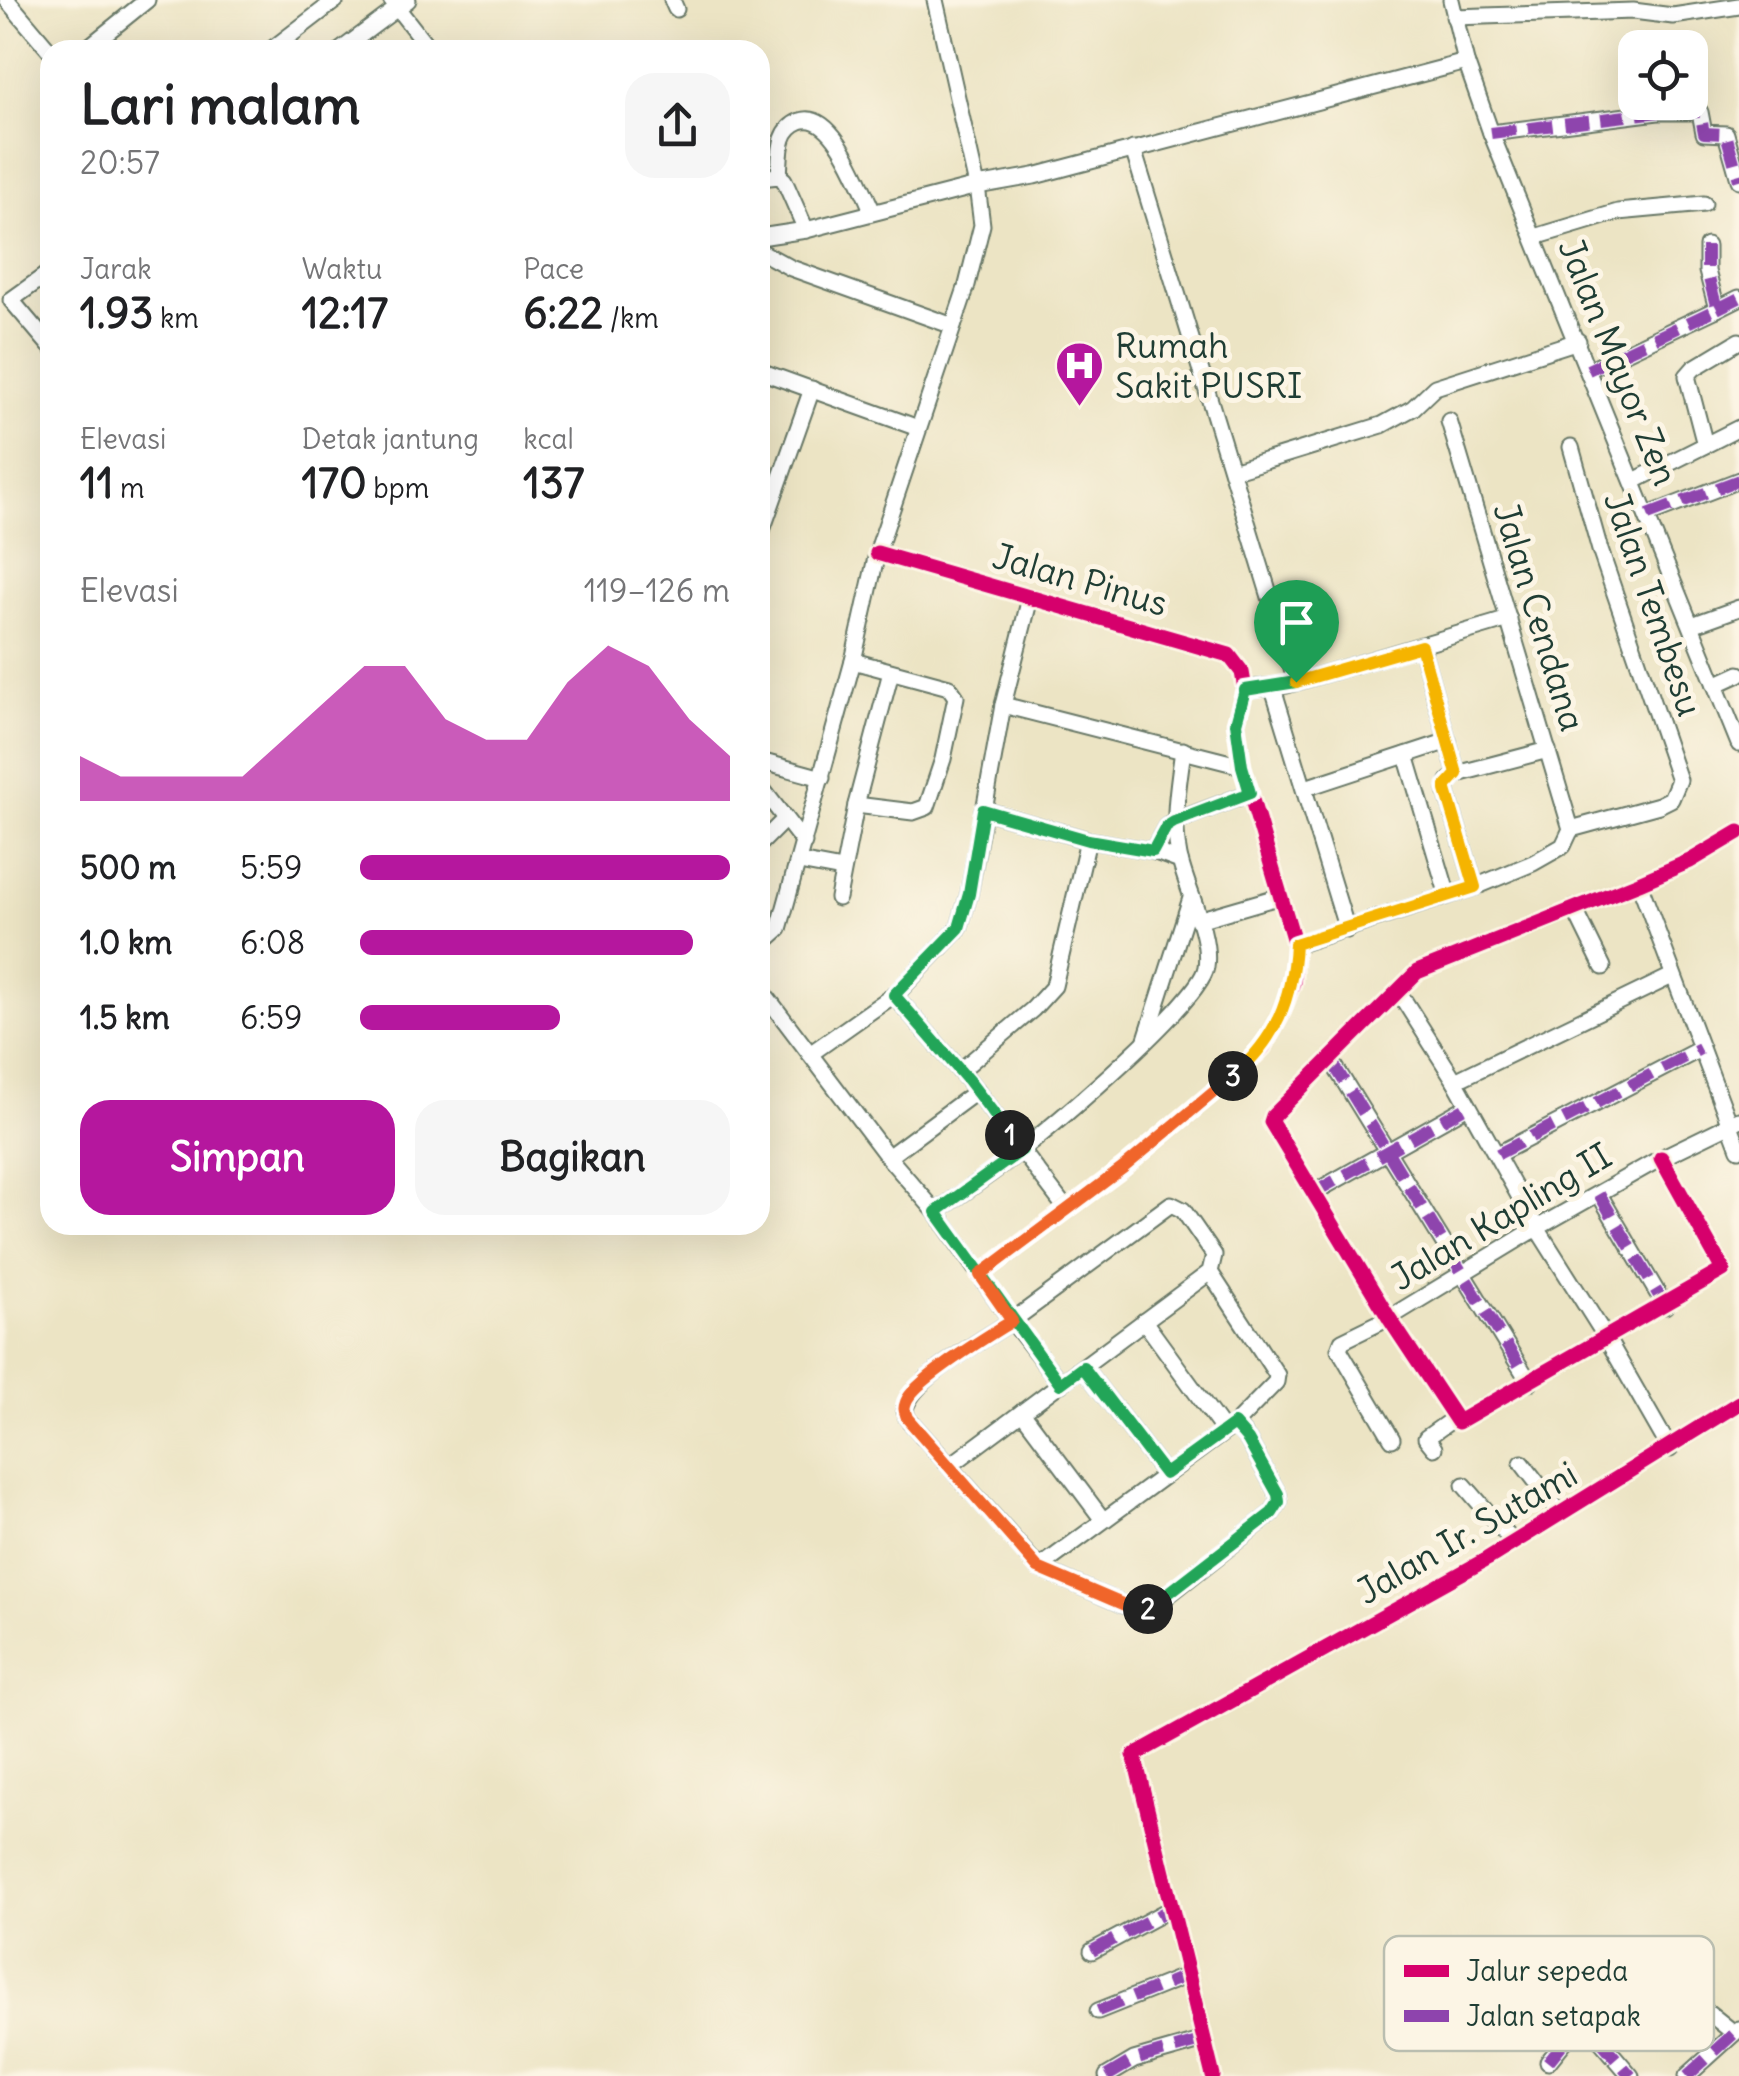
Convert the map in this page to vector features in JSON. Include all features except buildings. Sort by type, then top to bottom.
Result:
[{"type":"street","points":[[8,0],[41,40]]},
{"type":"street","points":[[97,40],[147,0]]},
{"type":"street","points":[[284,40],[336,0]]},
{"type":"street","points":[[770,937],[779,929],[800,862],[878,553],[982,225],[977,186],[935,0]]},
{"type":"street","name":"Jalan Mayor Zen","points":[[1451,0],[1466,62],[1491,133],[1737,735]]},
{"type":"street","points":[[354,40],[399,2],[424,40]]},
{"type":"street","points":[[1454,18],[1634,11],[1674,16],[1739,6]]},
{"type":"street","points":[[770,236],[1034,176],[1466,62]]},
{"type":"street","points":[[1491,133],[1658,112],[1700,112],[1704,133],[1726,134],[1739,180]]},
{"type":"street","points":[[806,230],[779,176],[782,134],[808,118],[823,124],[845,152],[873,212]]},
{"type":"street","points":[[1133,149],[1296,682]]},
{"type":"street","points":[[770,177],[779,176]]},
{"type":"street","points":[[1536,237],[1618,212],[1704,204]]},
{"type":"street","points":[[1707,246],[1707,271],[1717,309]]},
{"type":"street","points":[[770,256],[791,268],[953,326]]},
{"type":"street","points":[[40,279],[11,300],[40,334]]},
{"type":"street","points":[[1588,370],[1739,298]]},
{"type":"street","points":[[1232,472],[1382,424],[1413,408],[1435,387],[1578,341]]},
{"type":"street","points":[[1705,445],[1687,376],[1739,341]]},
{"type":"street","points":[[770,374],[918,428]]},
{"type":"street","points":[[770,508],[812,389]]},
{"type":"street","name":"Jalan Cendana","points":[[1449,422],[1571,829]]},
{"type":"street","points":[[1634,481],[1739,428]]},
{"type":"street","name":"Jalan Tembesu","points":[[1571,447],[1600,550],[1679,780],[1671,799],[1659,805],[1571,829]]},
{"type":"street","points":[[1648,515],[1739,480]]},
{"type":"street","name":"Jalan Pinus","points":[[878,553],[1229,655],[1242,672],[1245,690]]},
{"type":"street","points":[[810,1054],[894,995],[959,928],[969,894],[1003,705],[1030,598]]},
{"type":"street","points":[[1692,625],[1739,608]]},
{"type":"street","points":[[980,1275],[1123,1168],[1263,1047],[1280,1016],[1293,982],[1295,944],[1242,766],[1236,723],[1245,690],[1296,682],[1510,619]]},
{"type":"street","points":[[1421,646],[1457,774]]},
{"type":"street","points":[[853,661],[954,690],[956,697],[943,759],[927,808],[881,810],[856,805]]},
{"type":"street","points":[[838,898],[856,805],[890,672]]},
{"type":"street","points":[[1716,684],[1739,674]]},
{"type":"street","points":[[1273,688],[1347,930]]},
{"type":"street","points":[[1003,705],[1242,766]]},
{"type":"street","points":[[1304,788],[1448,741]]},
{"type":"street","points":[[936,1212],[1022,1150],[1145,1042],[1197,989],[1204,976],[1207,964],[1174,822],[1183,750]]},
{"type":"street","points":[[1475,887],[1446,786],[1457,774],[1548,750]]},
{"type":"street","points":[[1406,755],[1448,896]]},
{"type":"street","points":[[770,764],[822,778]]},
{"type":"street","points":[[1153,851],[1166,827],[1174,822],[1250,793]]},
{"type":"street","points":[[770,800],[804,843]]},
{"type":"street","points":[[983,810],[1180,861]]},
{"type":"street","points":[[770,834],[784,819]]},
{"type":"street","points":[[1295,944],[1475,887],[1533,863],[1564,846],[1571,829]]},
{"type":"street","points":[[1739,832],[1638,883],[1417,972],[1272,1116],[1271,1122],[1452,1419],[1460,1422],[1739,1260]]},
{"type":"street","points":[[960,1070],[1033,1009],[1054,986],[1088,840]]},
{"type":"street","points":[[800,862],[842,870]]},
{"type":"street","points":[[1638,883],[1700,1049],[1734,1122],[1739,1149]]},
{"type":"street","points":[[1145,1042],[1192,895]]},
{"type":"street","points":[[1198,920],[1281,896]]},
{"type":"street","points":[[1574,908],[1602,968]]},
{"type":"street","points":[[1456,1081],[1672,976]]},
{"type":"street","points":[[1398,991],[1456,1081],[1537,1228],[1670,1449]]},
{"type":"street","points":[[894,995],[960,1070],[1068,1210]]},
{"type":"street","points":[[770,1001],[888,1157],[936,1212],[1060,1384]]},
{"type":"street","points":[[1498,1154],[1700,1049]]},
{"type":"street","points":[[1331,1060],[1530,1383]]},
{"type":"street","points":[[888,1157],[976,1091]]},
{"type":"street","points":[[1313,1194],[1468,1106]]},
{"type":"street","name":"Jalan Kapling II","points":[[1392,1438],[1339,1349],[1342,1341],[1390,1318],[1661,1158],[1734,1122]]},
{"type":"street","points":[[1661,1158],[1723,1270]]},
{"type":"street","points":[[1599,1194],[1665,1306]]},
{"type":"street","points":[[951,1465],[1083,1367],[1144,1321],[1210,1272],[1214,1254],[1183,1210],[1171,1204],[959,1356],[906,1402],[907,1418],[1038,1568],[1134,1609],[1152,1608],[1272,1513],[1279,1502],[1248,1440],[1230,1427],[1144,1321]]},
{"type":"street","points":[[1038,1568],[1230,1427],[1276,1382],[1276,1375],[1210,1272]]},
{"type":"street","points":[[1083,1367],[1165,1474]]},
{"type":"street","name":"Jalan Ir. Sutami","points":[[1172,1908],[1134,1755],[1514,1543],[1739,1403]]},
{"type":"street","points":[[1022,1412],[1103,1520]]},
{"type":"street","points":[[1434,1448],[1426,1438],[1452,1419]]},
{"type":"street","points":[[1522,1463],[1561,1514]]},
{"type":"street","points":[[1464,1484],[1514,1543]]},
{"type":"street","points":[[1092,1952],[1172,1908],[1213,2076]]},
{"type":"street","points":[[1098,2011],[1188,1975]]},
{"type":"street","points":[[1697,2073],[1737,2031],[1714,2015]]},
{"type":"street","points":[[1118,2073],[1134,2060],[1204,2040]]},
{"type":"street","points":[[1548,2062],[1557,2051]]},
{"type":"street","points":[[1610,2051],[1631,2076]]},
{"type":"marked path","points":[[1491,133],[1658,112],[1700,112],[1704,133],[1726,134],[1739,180]]},
{"type":"marked path","points":[[1588,370],[1717,309],[1707,271],[1707,246]]},
{"type":"marked path","points":[[1717,309],[1739,298]]},
{"type":"marked path","points":[[1648,515],[1739,480]]},
{"type":"marked path","points":[[1498,1154],[1700,1049]]},
{"type":"marked path","points":[[1331,1060],[1530,1383]]},
{"type":"marked path","points":[[1313,1193],[1468,1106]]},
{"type":"marked path","points":[[1599,1194],[1665,1306]]},
{"type":"marked path","points":[[1092,1951],[1172,1908]]},
{"type":"marked path","points":[[1098,2011],[1188,1975]]},
{"type":"marked path","points":[[1687,2076],[1739,2029]]},
{"type":"marked path","points":[[1107,2076],[1134,2060],[1204,2040]]},
{"type":"marked path","points":[[1548,2062],[1557,2051]]},
{"type":"marked path","points":[[1610,2051],[1631,2076]]},
{"type":"cycle path","points":[[877,553],[1229,655],[1242,672],[1245,689],[1236,723],[1242,766],[1295,945],[1293,982],[1263,1047],[1123,1168],[979,1275]]},
{"type":"cycle path","points":[[1661,1158],[1723,1270],[1458,1422],[1389,1318],[1271,1122],[1417,972],[1690,861],[1739,832]]},
{"type":"cycle path","points":[[1213,2076],[1134,1755],[1487,1559],[1739,1403]]},
{"type":"place","name":"Rumah Sakit PUSRI","points":[[1080,408]]},
{"type":"route","points":[[1296,682],[1245,690],[1236,723],[1250,793],[1174,822],[1160,834],[1153,851],[1088,840],[983,810],[969,894],[959,928],[894,995],[1022,1150],[936,1212],[1012,1321],[1060,1384],[1083,1367],[1165,1474],[1234,1424],[1248,1440],[1278,1494],[1279,1502],[1272,1513],[1152,1608],[1134,1609],[1038,1568],[904,1410],[912,1393],[1012,1321],[980,1275],[1123,1168],[1263,1047],[1293,982],[1295,944],[1475,887],[1452,818],[1446,786],[1457,774],[1421,646],[1296,682]]}]
